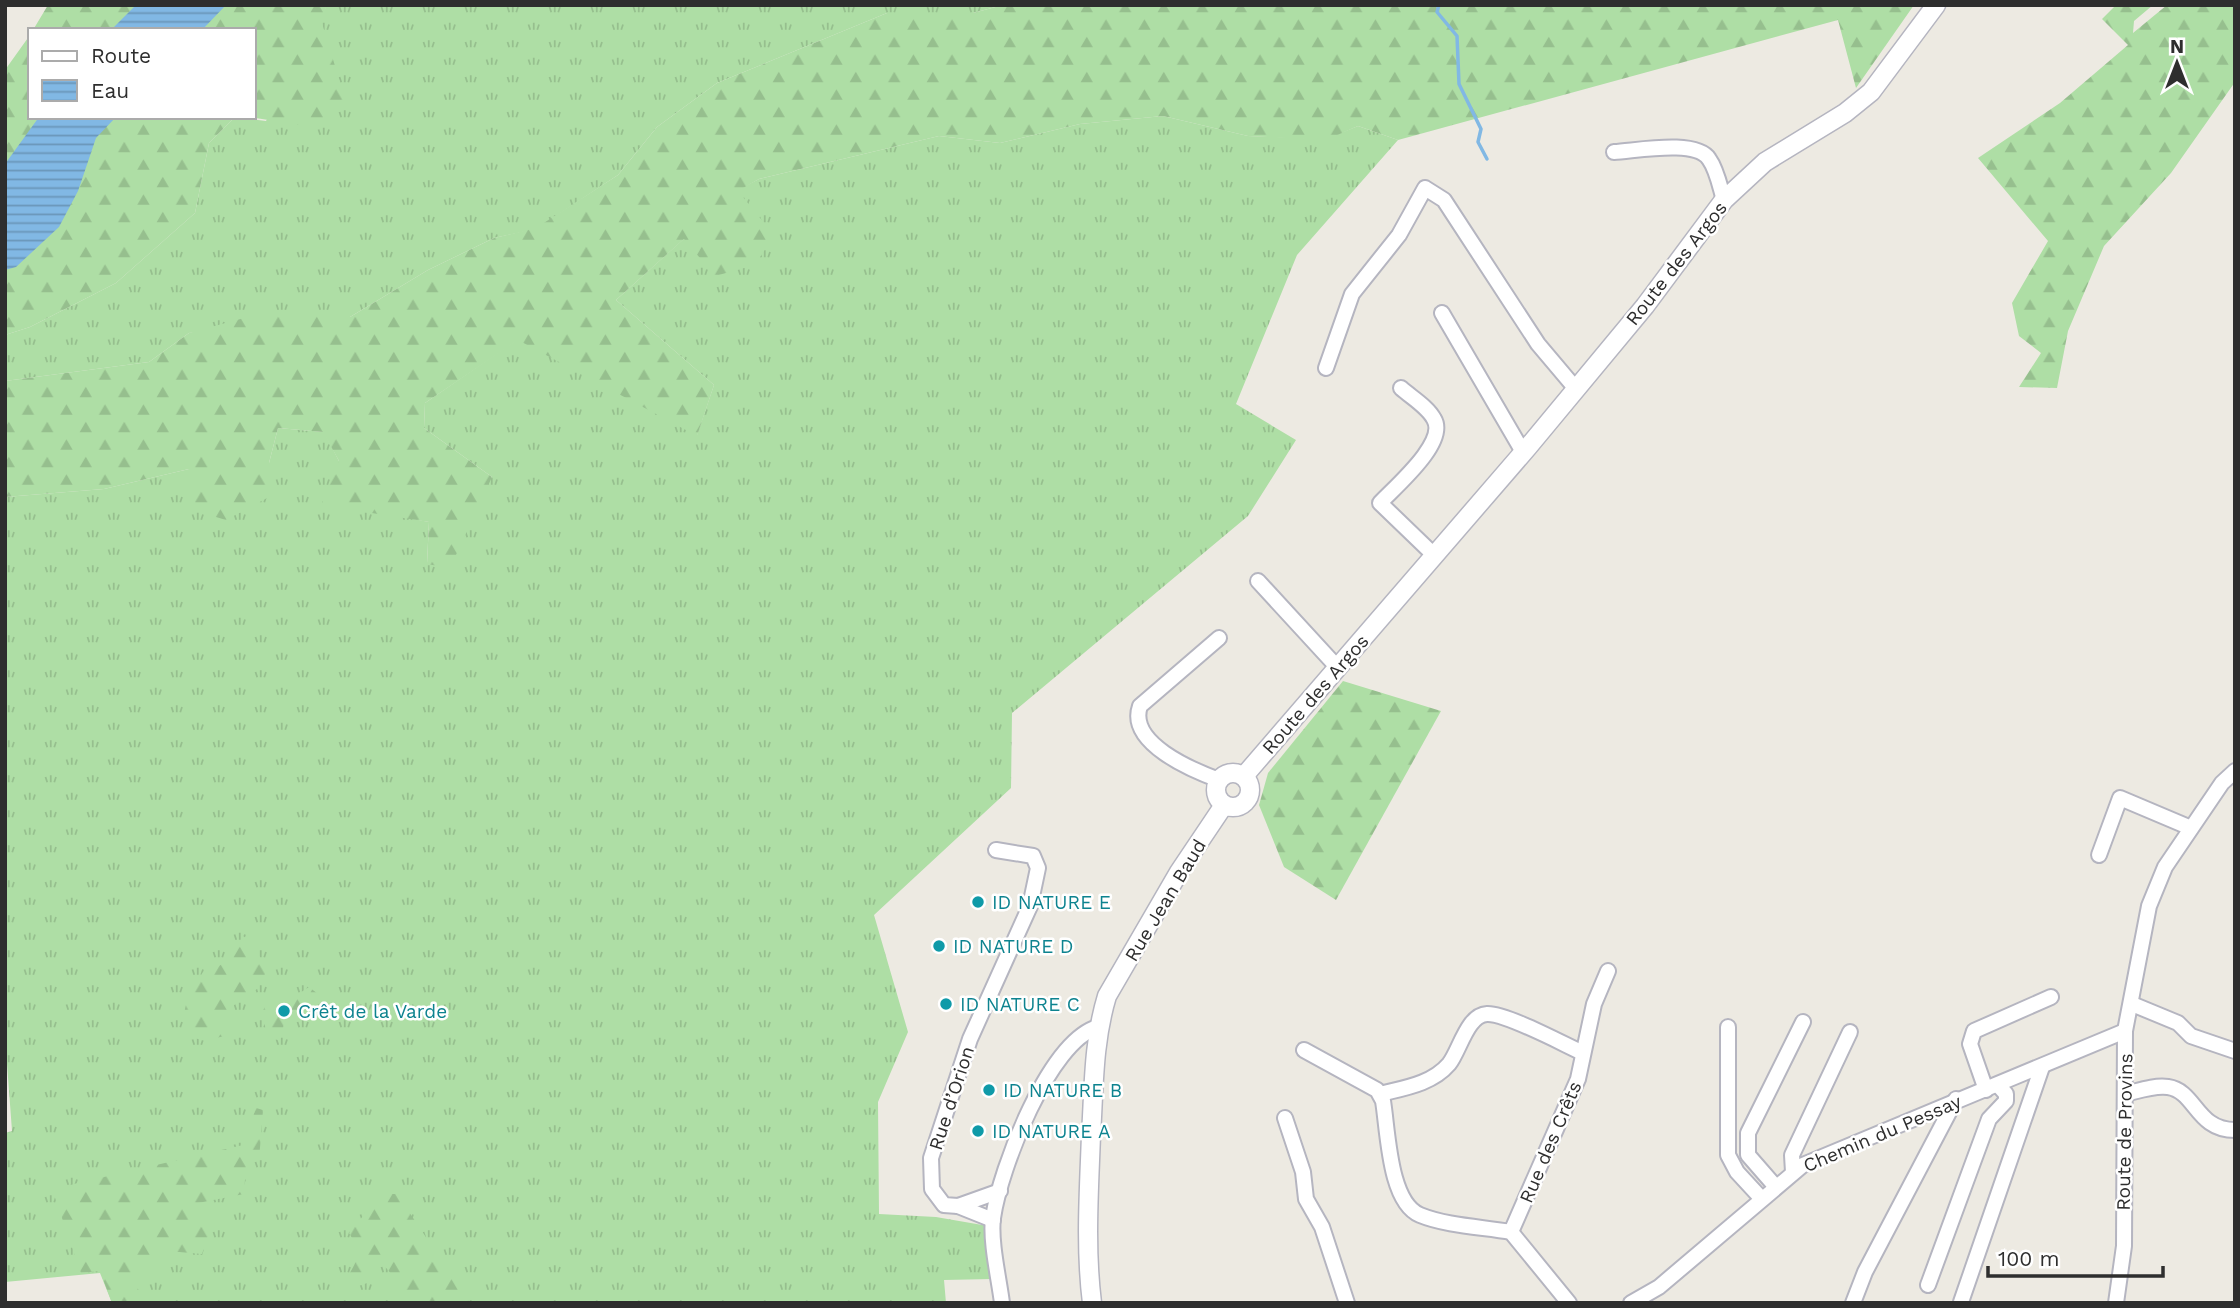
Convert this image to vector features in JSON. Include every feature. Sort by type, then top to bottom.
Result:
[{"type":"street","name":"Route des Argos","points":[[1244,776],[1435,556],[1645,306],[1724,200],[1765,162],[1845,113],[1871,92],[1917,35],[1936,5]]},
{"type":"street","points":[[1614,152],[1684,148],[1703,153],[1710,160],[1724,200]]},
{"type":"street","points":[[1326,368],[1352,294],[1399,235],[1426,188],[1444,200],[1538,344],[1573,392]]},
{"type":"street","points":[[1502,306],[1573,392]]},
{"type":"street","points":[[1442,313],[1523,452]]},
{"type":"street","points":[[1402,388],[1434,418],[1438,430],[1435,444],[1380,503],[1435,556]]},
{"type":"street","points":[[1258,581],[1338,668]]},
{"type":"street","points":[[1219,638],[1140,706],[1137,713],[1140,727],[1151,743],[1192,770],[1219,780]]},
{"type":"street","name":"Route de Provins","points":[[2116,1303],[2124,1246],[2125,1031],[2149,906],[2165,867],[2222,783],[2235,771]]},
{"type":"street","points":[[1229,773],[1244,776],[1251,790],[1247,801],[1237,807],[1224,805],[1218,799],[1215,789],[1219,780],[1229,773]]},
{"type":"street","points":[[2099,855],[2120,798],[2192,828]]},
{"type":"street","name":"Rue Jean Baud","points":[[1092,1303],[1088,1236],[1098,1027],[1107,996],[1179,872],[1224,805]]},
{"type":"street","name":"Rue d’Orion","points":[[958,1206],[944,1205],[937,1198],[932,1189],[931,1158],[970,1039],[1030,905],[1038,881],[1038,868],[1033,856],[996,850]]},
{"type":"street","name":"Rue des Crêts","points":[[1511,1232],[1578,1079],[1594,1004],[1608,971]]},
{"type":"street","points":[[1928,1285],[1989,1119],[2006,1101],[2006,1094],[1992,1087],[1969,1044],[1974,1031],[2051,997]]},
{"type":"street","points":[[2132,1004],[2178,1023],[2190,1036],[2235,1051]]},
{"type":"street","points":[[1380,1094],[1417,1084],[1438,1074],[1456,1054],[1474,1021],[1484,1014],[1499,1016],[1583,1053]]},
{"type":"street","points":[[1775,1186],[1748,1155],[1748,1133],[1803,1022]]},
{"type":"street","points":[[1002,1303],[993,1220],[1021,1128],[1048,1077],[1084,1031],[1098,1027]]},
{"type":"street","points":[[1728,1027],[1728,1155],[1737,1172],[1761,1198]]},
{"type":"street","name":"Chemin du Pessay","points":[[1631,1303],[1659,1287],[1803,1165],[2125,1031]]},
{"type":"street","points":[[1793,1172],[1792,1155],[1850,1032]]},
{"type":"street","points":[[1304,1050],[1368,1082],[1380,1094],[1396,1183],[1405,1204],[1425,1216],[1511,1232],[1569,1303]]},
{"type":"street","points":[[1961,1302],[2042,1067]]},
{"type":"street","points":[[2124,1094],[2160,1087],[2173,1089],[2181,1092],[2206,1122],[2221,1129],[2235,1130]]},
{"type":"street","points":[[1853,1303],[1865,1272],[1956,1100]]},
{"type":"street","points":[[1285,1118],[1303,1172],[1310,1210],[1322,1227],[1346,1303]]},
{"type":"street","points":[[958,1206],[1000,1191]]},
{"type":"street","points":[[958,1206],[993,1220]]},
{"type":"green space","points":[[48,5],[327,5],[321,20],[346,102],[313,127],[256,118],[256,28],[34,28]]},
{"type":"green space","points":[[327,5],[1003,5],[973,13],[887,13],[717,83],[657,127],[618,175],[536,229],[494,238],[428,270],[350,317],[312,317],[189,333],[149,362],[5,381],[5,335],[30,327],[116,283],[195,213],[209,143],[233,119],[266,121]]},
{"type":"green space","points":[[1003,5],[1914,5],[1856,88],[1838,20],[1398,140],[1358,126],[1326,140],[1248,136],[1163,116],[1080,124],[1000,143],[939,136],[759,179],[738,191],[774,235],[755,265],[715,276],[684,239],[616,300],[714,385],[697,436],[518,340],[425,403],[424,428],[492,477],[450,568],[427,564],[429,522],[321,505],[339,461],[323,432],[278,428],[269,463],[269,497],[226,520],[196,511],[189,469],[104,489],[5,497],[5,381],[149,362],[189,333],[259,314],[350,317],[428,270],[494,238],[536,228],[618,175],[657,127],[717,83],[887,13],[973,13]]},
{"type":"green space","points":[[2116,5],[2153,5],[2134,21],[2133,33],[2167,5],[2235,5],[2235,82],[2171,173],[2104,246],[2068,331],[2057,388],[2019,387],[2041,353],[2019,336],[2012,303],[2048,241],[1978,158],[2060,103],[2128,45],[2102,19]]},
{"type":"green space","points":[[28,38],[28,119],[233,119],[209,143],[195,213],[116,283],[30,327],[5,335],[5,70]]},
{"type":"green space","points":[[1163,116],[1248,136],[1326,139],[1358,126],[1398,140],[1297,255],[1236,404],[1296,440],[1248,516],[1012,713],[1011,788],[874,915],[908,1032],[878,1102],[879,1214],[936,1217],[988,1226],[992,1279],[944,1280],[946,1303],[112,1303],[100,1273],[5,1282],[5,1133],[12,1131],[5,1037],[5,497],[104,489],[189,469],[269,497],[269,463],[278,428],[324,432],[339,461],[388,514],[429,522],[427,563],[492,477],[424,428],[425,403],[518,339],[697,435],[714,385],[616,300],[738,190],[759,179],[939,136],[1000,143],[1080,124]]},
{"type":"green space","points":[[1343,681],[1441,711],[1336,900],[1284,867],[1259,805],[1268,773]]},
{"type":"green space","points":[[243,936],[252,942],[267,971],[257,989],[234,1005],[224,1036],[205,1041],[184,1035],[185,1008],[198,980],[203,972],[228,959]]},
{"type":"green space","points":[[309,987],[318,994],[313,1012],[286,1015],[280,1041],[269,1036],[261,1016],[267,1001],[292,998]]},
{"type":"green space","points":[[256,1108],[263,1110],[259,1160],[246,1165],[244,1194],[198,1203],[212,1225],[202,1254],[168,1251],[136,1283],[143,1303],[112,1303],[100,1271],[81,1273],[52,1189],[243,1145]]},
{"type":"green space","points":[[374,1194],[397,1194],[470,1303],[409,1303],[400,1284],[381,1262],[370,1282],[353,1288],[349,1274],[357,1254],[349,1233],[363,1216]]},
{"type":"water","points":[[136,5],[226,5],[204,28],[113,28]]},
{"type":"water","points":[[38,119],[114,119],[96,138],[78,191],[59,227],[16,267],[5,270],[5,164]]},
{"type":"waterway","points":[[1439,5],[1437,12],[1457,36],[1459,84],[1481,129],[1478,142],[1487,159]]},
{"type":"place","name":"ID NATURE E","points":[[978,902]]},
{"type":"place","name":"ID NATURE D","points":[[939,946]]},
{"type":"place","name":"ID NATURE C","points":[[946,1004]]},
{"type":"place","name":"Crêt de la Varde","points":[[284,1011]]},
{"type":"place","name":"ID NATURE B","points":[[989,1090]]},
{"type":"place","name":"ID NATURE A","points":[[978,1131]]}]
